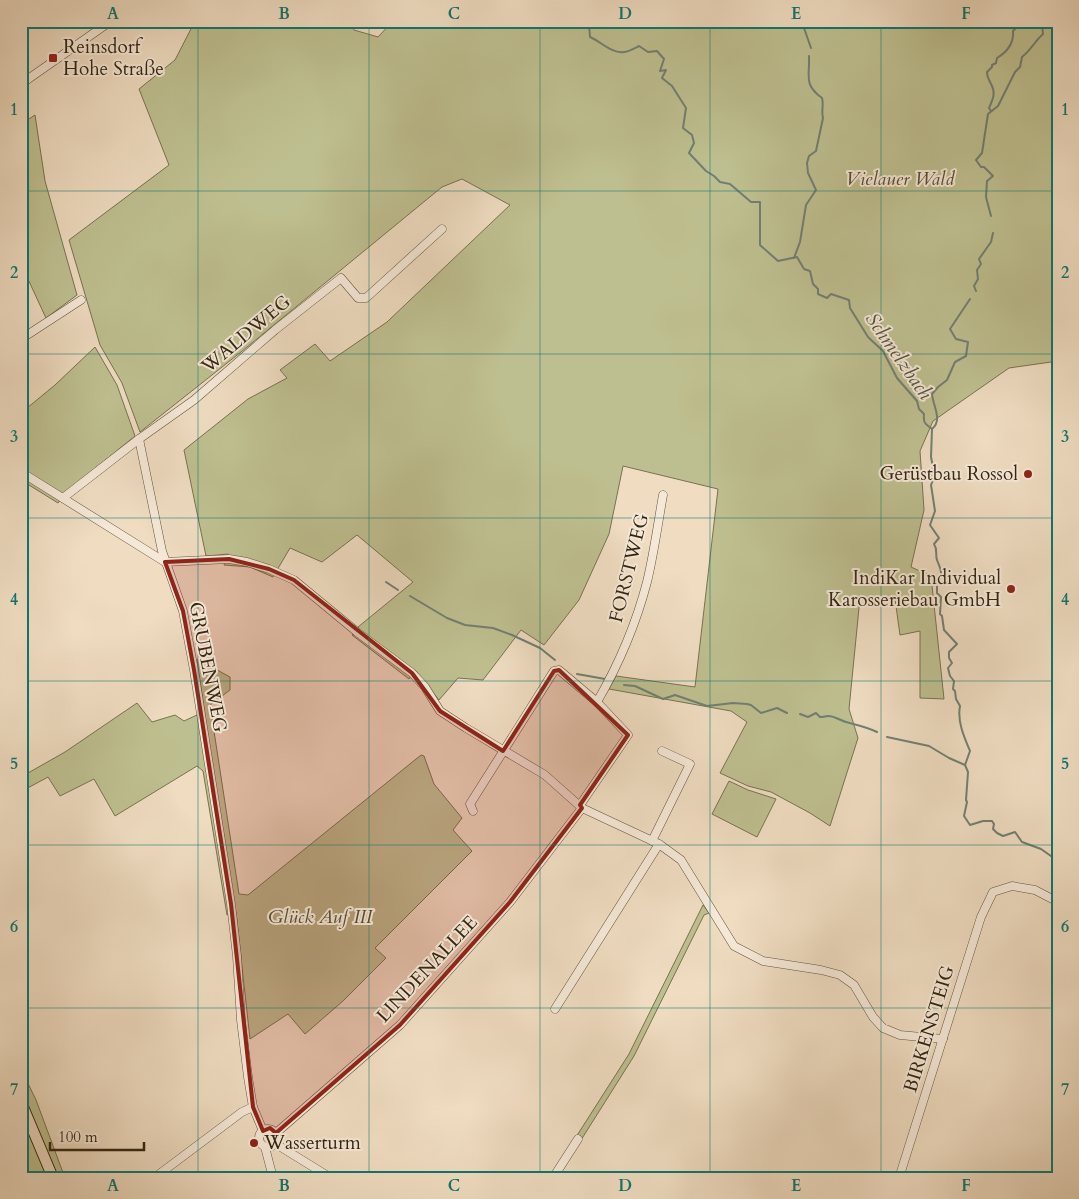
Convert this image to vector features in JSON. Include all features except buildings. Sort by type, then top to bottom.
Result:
[{"type":"main road","points":[[21,1102],[53,1178]]},
{"type":"street","points":[[21,70],[24,82],[111,21]]},
{"type":"street","name":"WALDWEG","points":[[63,498],[139,439],[194,400],[275,330],[341,278],[358,298],[366,298],[442,228]]},
{"type":"street","points":[[21,340],[81,300]]},
{"type":"street","name":"GRUBENWEG","points":[[139,439],[165,562],[183,611],[196,680],[231,904],[237,956],[241,1020],[253,1107],[263,1131]]},
{"type":"street","points":[[21,472],[165,562],[229,559],[269,568],[294,580],[357,632],[412,673],[440,711],[546,776],[581,807],[656,842],[681,860],[734,946],[763,961],[821,970],[840,975],[854,985],[873,1016],[883,1028],[900,1035],[943,1039]]},
{"type":"street","name":"FORSTWEG","points":[[597,702],[614,674],[634,623],[647,580],[663,495]]},
{"type":"street","points":[[473,811],[470,804],[554,671],[560,670],[597,702]]},
{"type":"street","name":"LINDENALLEE","points":[[276,1134],[400,1025],[510,902],[581,807],[628,735],[597,702]]},
{"type":"street","points":[[556,1009],[656,842],[690,764],[662,751]]},
{"type":"street","name":"BIRKENSTEIG","points":[[899,1178],[981,917],[993,892],[1012,886],[1035,890],[1058,902]]},
{"type":"street","points":[[154,1178],[163,1175],[242,1112],[253,1107]]},
{"type":"street","points":[[274,1178],[265,1146],[260,1139],[263,1131],[268,1130],[276,1134],[276,1144]]},
{"type":"street","points":[[553,1178],[578,1139]]},
{"type":"street","points":[[265,1146],[271,1147],[276,1144]]},
{"type":"street","points":[[276,1144],[331,1178]]},
{"type":"highlighted area","points":[[229,559],[269,569],[294,580],[412,673],[440,711],[503,751],[554,671],[559,670],[628,735],[580,805],[582,808],[510,902],[400,1025],[276,1133],[270,1128],[263,1131],[253,1107],[231,904],[194,670],[183,611],[165,562]]},
{"type":"green space","name":"Vielauer Wald","points":[[195,21],[346,21],[354,30],[378,37],[393,21],[1058,21],[1058,361],[1009,368],[933,421],[920,451],[924,510],[911,567],[931,576],[944,699],[920,698],[920,631],[900,635],[895,599],[860,598],[849,709],[858,738],[830,826],[771,792],[748,786],[720,773],[747,722],[731,711],[609,689],[616,676],[695,687],[718,489],[623,466],[609,534],[579,600],[544,645],[521,630],[483,680],[458,678],[439,700],[415,670],[409,679],[352,635],[358,627],[413,582],[357,535],[322,562],[290,548],[273,577],[250,567],[224,565],[228,554],[206,556],[184,450],[248,399],[287,378],[280,370],[315,344],[330,361],[387,322],[510,205],[462,179],[442,187],[241,352],[140,432],[122,383],[100,345],[69,240],[169,165],[139,89],[175,60]]},
{"type":"green space","points":[[35,115],[45,181],[77,295],[46,318],[27,277],[21,281],[21,124]]},
{"type":"green space","points":[[95,347],[117,385],[135,436],[66,492],[58,503],[21,480],[21,413],[55,385]]},
{"type":"green space","name":"Glück Auf III","points":[[197,659],[230,677],[230,690],[210,705],[239,894],[248,895],[421,755],[424,756],[434,784],[462,818],[453,830],[472,851],[375,948],[386,958],[343,1001],[305,1034],[288,1014],[250,1039],[236,912],[227,915],[203,771],[197,766],[115,816],[94,779],[60,796],[48,777],[24,790],[21,786],[21,777],[65,752],[137,703],[152,722],[175,715],[184,721],[197,715],[204,709]]},
{"type":"green space","points":[[729,781],[748,790],[776,799],[757,837],[712,814]]},
{"type":"green space","points":[[703,905],[709,913],[704,915],[634,1056],[581,1140],[576,1137],[629,1054]]},
{"type":"green space","points":[[21,1069],[36,1100],[65,1178],[21,1178],[21,1156],[29,1148],[21,1129]]},
{"type":"waterway","name":"Schmelzbach","points":[[576,21],[589,25],[590,37],[615,51],[626,52],[639,46],[648,52],[657,51],[664,59],[660,71],[666,70],[662,78],[672,86],[686,108],[683,128],[692,135],[694,143],[689,153],[706,171],[720,182],[730,184],[751,202],[760,202],[760,245],[778,261],[797,257],[804,269],[810,271],[813,284],[818,289],[818,294],[827,298],[831,294],[849,300],[850,308],[868,337],[883,351],[897,378],[917,401],[919,409],[924,414],[925,422],[932,429],[931,457],[933,467],[931,473],[933,480],[931,485],[935,511],[930,525],[939,538],[934,544],[936,558],[941,569],[941,576],[936,577],[934,581],[937,585],[937,593],[941,597],[940,614],[944,630],[957,644],[949,652],[949,658],[952,663],[948,668],[950,676],[954,681],[953,689],[960,706],[960,723],[963,735],[970,751],[965,765],[968,772],[967,802],[964,816],[970,825],[983,821],[992,821],[994,824],[993,829],[1003,836],[1015,832],[1022,842],[1041,849],[1058,861]]},
{"type":"waterway","points":[[804,21],[804,28],[811,48]]},
{"type":"waterway","points":[[991,111],[989,108],[994,93],[987,72],[1011,43],[1013,31],[1016,28],[1014,21]]},
{"type":"waterway","points":[[991,216],[986,197],[987,181],[993,176],[984,167],[981,167],[976,160],[982,153],[988,114],[998,106],[1015,72],[1020,67],[1022,57],[1043,34],[1042,24],[1045,21]]},
{"type":"waterway","points":[[794,258],[800,242],[806,205],[816,190],[808,173],[807,163],[809,156],[816,151],[823,118],[822,98],[810,84],[809,56]]},
{"type":"waterway","points":[[976,291],[974,286],[978,279],[977,270],[981,264],[979,259],[991,242],[993,233]]},
{"type":"waterway","points":[[932,429],[937,421],[932,394],[947,380],[955,362],[966,356],[968,342],[956,339],[950,329],[970,299]]},
{"type":"waterway","points":[[386,582],[398,590]]},
{"type":"waterway","points":[[410,596],[447,618],[465,625],[493,628],[512,635],[540,648],[555,660]]},
{"type":"waterway","points":[[577,674],[605,679]]},
{"type":"waterway","points":[[624,685],[635,686],[663,699],[675,695],[707,706],[733,703],[747,704],[761,713],[777,708],[787,713]]},
{"type":"waterway","points":[[800,714],[808,717],[816,713],[820,717],[833,717],[877,732]]},
{"type":"waterway","points":[[887,737],[929,746],[965,765]]},
{"type":"place","name":"Reinsdorf Hohe Straße","points":[[53,58]]},
{"type":"place","name":"Gerüstbau Rossol","points":[[1028,474]]},
{"type":"place","name":"IndiKar Individual Karosseriebau GmbH","points":[[1011,589]]},
{"type":"place","name":"Wasserturm","points":[[254,1143]]}]
